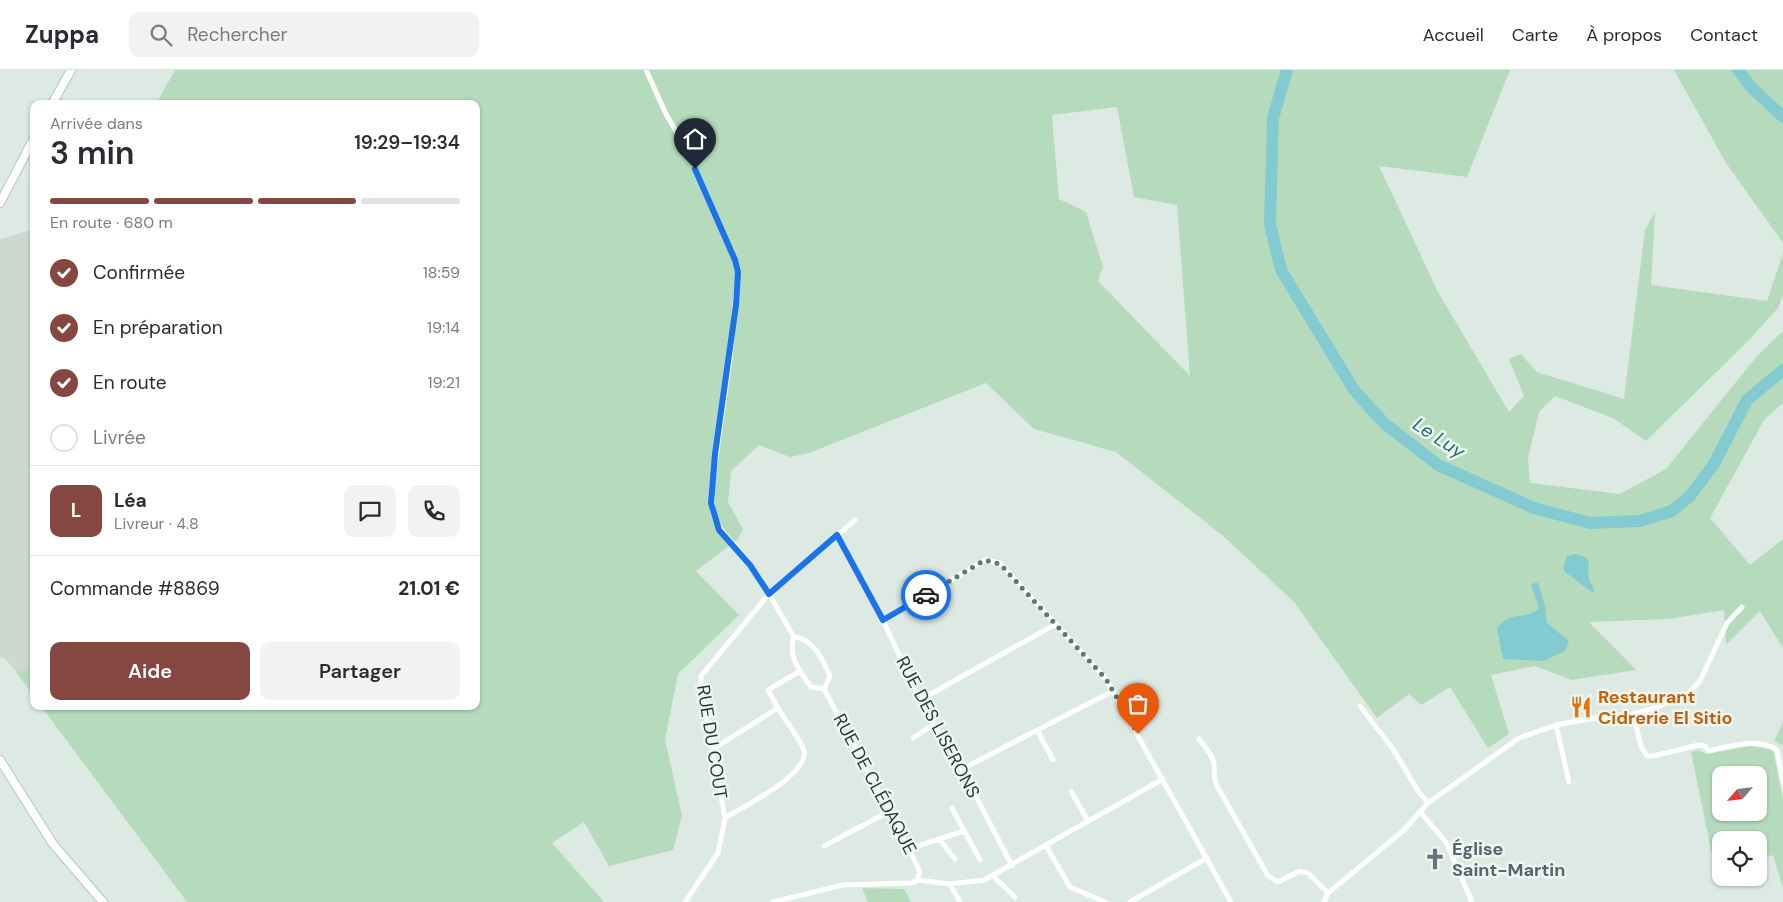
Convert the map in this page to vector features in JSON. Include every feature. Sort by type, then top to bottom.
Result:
[{"type":"main road","points":[[54,100],[71,70]]},
{"type":"main road","points":[[0,203],[30,146]]},
{"type":"main road","points":[[0,760],[53,844],[103,902]]},
{"type":"street","name":"RUE DE CLÉDAQUE","points":[[646,70],[666,114],[689,154],[735,260],[738,272],[730,359],[712,485],[712,509],[719,530],[750,565],[794,637],[791,651],[800,671],[811,686],[824,689],[909,849],[920,872],[917,880]]},
{"type":"street","name":"RUE DU COUT","points":[[685,902],[718,853],[725,818],[701,688],[702,676],[769,594],[855,520]]},
{"type":"street","name":"RUE DES LISERONS","points":[[837,535],[883,620],[933,725],[962,769],[1012,866]]},
{"type":"street","points":[[883,620],[990,560],[1000,564],[1106,679],[1231,902]]},
{"type":"street","points":[[1324,902],[1328,893],[1403,831],[1428,803],[1507,745],[1531,733],[1556,725],[1633,714],[1656,708],[1689,693],[1700,681],[1727,623],[1742,607]]},
{"type":"street","points":[[920,700],[1056,624]]},
{"type":"street","name":"RUE DE CLÉDAQUE","points":[[794,637],[805,638],[810,642],[827,670],[830,676],[824,689]]},
{"type":"street","points":[[725,818],[791,777],[803,757],[802,748],[768,690],[800,671]]},
{"type":"street","points":[[962,769],[1113,691]]},
{"type":"street","points":[[1360,706],[1393,749],[1418,791],[1428,803]]},
{"type":"street","points":[[712,749],[778,708]]},
{"type":"street","points":[[1633,714],[1641,746],[1647,756],[1699,745],[1705,746],[1709,751],[1752,743],[1769,746],[1777,750],[1783,782]]},
{"type":"street","points":[[913,738],[933,725]]},
{"type":"street","points":[[1556,725],[1569,782]]},
{"type":"street","points":[[1037,730],[1053,760]]},
{"type":"street","points":[[1199,739],[1212,759],[1214,765],[1212,776],[1217,786],[1268,876],[1278,882],[1300,871],[1308,873],[1328,893]]},
{"type":"street","points":[[773,902],[843,885],[905,883],[917,880],[950,884],[977,882],[1012,866],[1163,778]]},
{"type":"street","points":[[1071,791],[1088,821]]},
{"type":"street","points":[[952,808],[980,860]]},
{"type":"street","points":[[824,846],[890,811]]},
{"type":"street","points":[[1420,812],[1446,842],[1472,902]]},
{"type":"street","points":[[909,849],[964,831]]},
{"type":"street","points":[[939,839],[945,850],[955,859]]},
{"type":"street","points":[[1046,846],[1070,888],[1105,902]]},
{"type":"street","points":[[1130,902],[1207,858]]},
{"type":"street","points":[[993,876],[1015,897]]},
{"type":"street","points":[[950,884],[960,902]]},
{"type":"shaded area","points":[[30,230],[30,668],[16,672],[5,658],[0,657],[0,239]]},
{"type":"green space","points":[[175,70],[1510,70],[1467,177],[1379,166],[1438,292],[1509,412],[1524,396],[1509,359],[1521,354],[1537,372],[1624,399],[1645,230],[1655,212],[1651,285],[1767,301],[1783,253],[1783,294],[1778,308],[1749,340],[1646,441],[1613,418],[1555,396],[1539,412],[1528,458],[1530,483],[1620,494],[1666,469],[1757,356],[1783,331],[1783,403],[1764,420],[1710,518],[1750,565],[1783,539],[1783,648],[1760,611],[1726,645],[1724,610],[1668,619],[1589,622],[1636,670],[1572,680],[1535,666],[1491,675],[1509,734],[1488,748],[1450,687],[1421,705],[1409,694],[1377,718],[1294,602],[1222,535],[1116,452],[1034,429],[986,383],[809,453],[790,457],[759,445],[731,471],[728,502],[743,529],[738,539],[696,571],[739,615],[678,674],[665,739],[682,816],[673,850],[609,866],[584,822],[552,843],[604,902],[187,902],[44,710],[480,710],[480,100],[158,100]],"holes":[[[1117,107],[1134,197],[1177,205],[1190,376],[1098,281],[1103,267],[1086,212],[1059,199],[1052,115]]]},
{"type":"green space","points":[[1674,70],[1783,70],[1783,243],[1726,163]]},
{"type":"green space","points":[[30,668],[30,691],[16,672]]},
{"type":"green space","points":[[1783,722],[1783,746],[1774,741]]},
{"type":"green space","points":[[1750,746],[1773,750],[1783,799],[1783,888],[1773,855],[1767,857],[1767,831],[1712,831],[1712,854],[1691,752],[1698,750],[1706,754]]},
{"type":"green space","points":[[862,888],[904,889],[911,902],[868,902]]},
{"type":"water","points":[[1582,555],[1588,560],[1589,579],[1595,591],[1592,592],[1565,572],[1563,568],[1567,556]]},
{"type":"water","points":[[1538,583],[1545,605],[1547,623],[1569,641],[1565,651],[1544,661],[1503,659],[1497,629],[1502,623],[1512,617],[1529,614],[1539,608],[1531,585]]},
{"type":"waterway","name":"Le Luy","points":[[1287,70],[1273,118],[1270,224],[1281,270],[1354,390],[1384,423],[1438,465],[1534,508],[1590,523],[1640,521],[1672,511],[1690,496],[1714,464],[1747,400],[1783,370]]},
{"type":"waterway","name":"Le Luy","points":[[1738,70],[1750,86],[1783,117]]},
{"type":"way so far","points":[[926,595],[985,560],[995,561],[1000,564],[1106,679],[1138,734]]},
{"type":"place","name":"Restaurant Cidrerie El Sitio","points":[[1581,707]]},
{"type":"place","name":"Église Saint-Martin","points":[[1435,859]]},
{"type":"route","points":[[695,169],[735,260],[738,272],[730,359],[717,438],[711,498],[712,509],[719,530],[750,565],[769,594],[837,535],[883,620],[926,595]]}]
